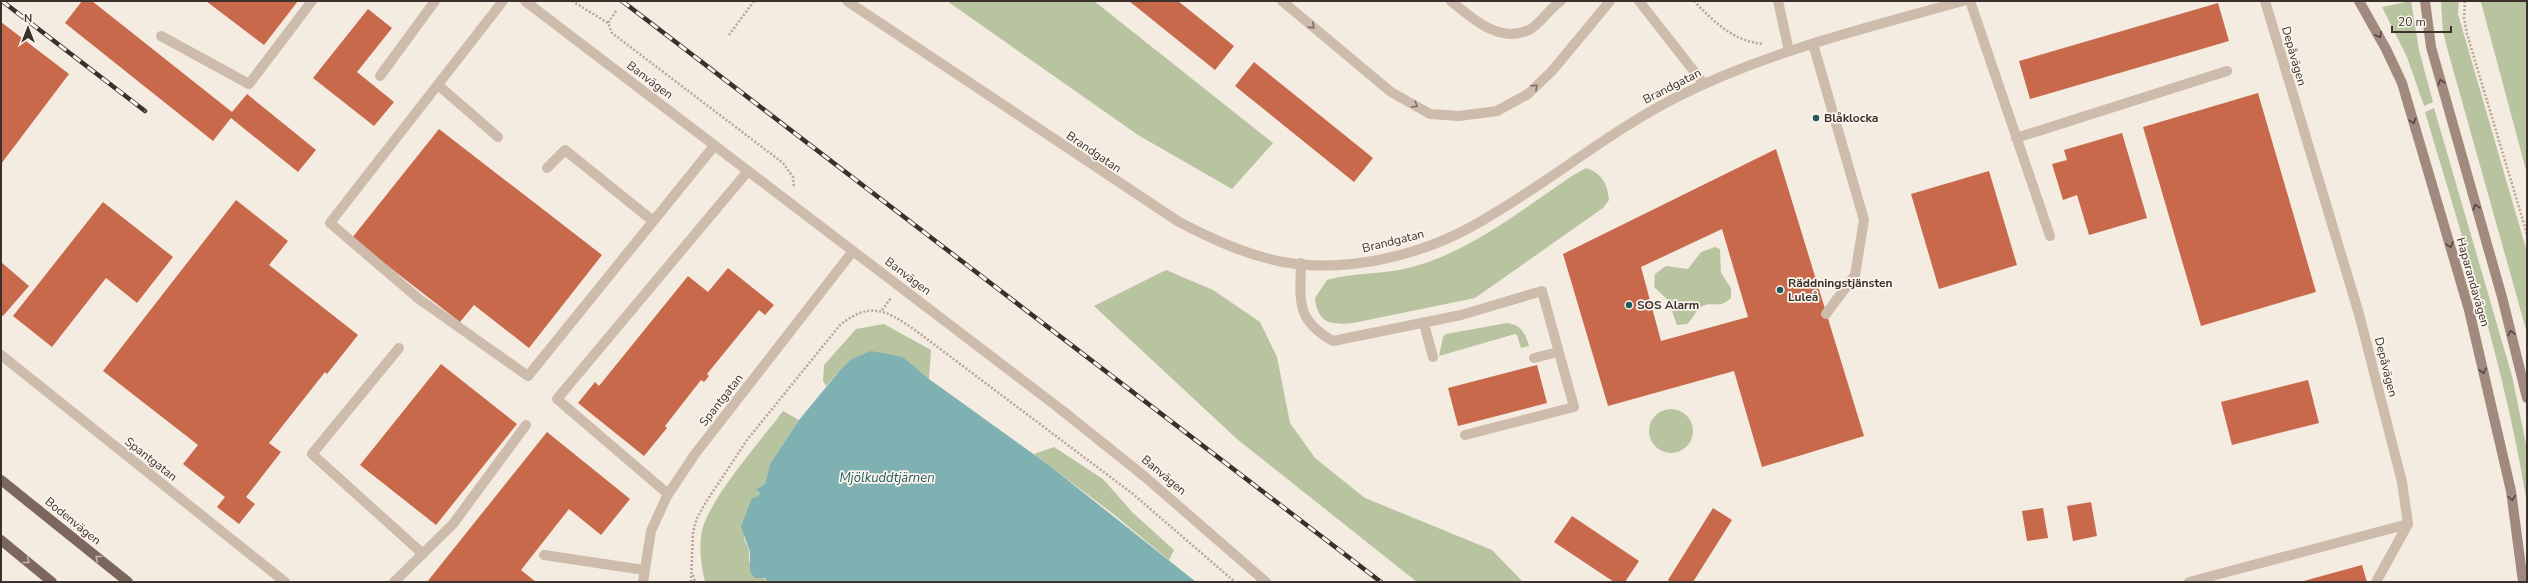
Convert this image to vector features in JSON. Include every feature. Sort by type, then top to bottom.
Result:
[{"type":"main road","name":"Haparandavägen","points":[[2359,1],[2386,49],[2402,83],[2469,310],[2511,490],[2523,582]]},
{"type":"main road","name":"Haparandavägen","points":[[2425,1],[2431,47],[2502,297],[2527,398]]},
{"type":"main road","name":"Bodenvägen","points":[[1,480],[128,582]]},
{"type":"main road","points":[[1,540],[52,582]]},
{"type":"street","points":[[161,36],[249,84],[312,1]]},
{"type":"street","points":[[380,76],[436,1]]},
{"type":"street","points":[[503,1],[330,223],[419,299],[528,376],[714,146]]},
{"type":"street","name":"Banvägen","points":[[525,1],[1138,471],[1266,582]]},
{"type":"street","name":"Brandgatan","points":[[847,1],[1179,222],[1219,243],[1283,262],[1301,264],[1362,262],[1405,254],[1447,239],[1488,217],[1635,120],[1704,84],[1789,50],[1963,1]]},
{"type":"street","points":[[1282,1],[1391,92],[1430,114],[1459,116],[1497,111],[1528,94],[1552,71],[1610,1]]},
{"type":"street","points":[[1451,1],[1479,24],[1505,34],[1529,30],[1561,1]]},
{"type":"street","points":[[1639,1],[1704,84]]},
{"type":"street","points":[[1778,1],[1789,50]]},
{"type":"street","points":[[1970,1],[2050,236]]},
{"type":"street","name":"Depåvägen","points":[[2265,1],[2359,314],[2402,482],[2408,524]]},
{"type":"street","points":[[1813,44],[1864,220],[1855,275],[1826,314]]},
{"type":"street","points":[[2016,138],[2227,71]]},
{"type":"street","points":[[438,85],[498,136]]},
{"type":"street","points":[[547,168],[564,150],[653,222]]},
{"type":"street","points":[[668,494],[557,399],[748,171]]},
{"type":"street","name":"Spantgatan","points":[[643,582],[651,531],[668,494],[695,454],[853,251]]},
{"type":"street","points":[[1301,264],[1300,298],[1305,317],[1315,331],[1333,341],[1424,324],[1461,315],[1542,291],[1574,406],[1465,435]]},
{"type":"street","points":[[1424,324],[1433,357]]},
{"type":"street","points":[[399,348],[312,454],[423,554]]},
{"type":"street","points":[[1534,358],[1558,352]]},
{"type":"street","name":"Spantgatan","points":[[1,356],[285,582]]},
{"type":"street","points":[[394,582],[453,524],[526,425]]},
{"type":"street","points":[[2189,582],[2408,524]]},
{"type":"street","points":[[2376,582],[2408,524]]},
{"type":"street","points":[[544,555],[644,570]]},
{"type":"path","points":[[572,1],[608,23],[612,33],[783,163],[793,176],[795,190]]},
{"type":"path","points":[[729,35],[754,1]]},
{"type":"path","points":[[2464,1],[2464,18],[2467,34],[2527,234]]},
{"type":"path","points":[[608,23],[616,12]]},
{"type":"path","points":[[695,582],[693,573],[692,543],[698,518],[747,440],[840,324],[854,314],[882,310],[915,330],[1133,494],[1235,582]]},
{"type":"path","points":[[691,582],[693,573]]},
{"type":"green space","points":[[947,1],[1094,1],[1273,143],[1232,189],[1138,135]]},
{"type":"green space","points":[[2411,1],[2419,50],[2433,102],[2424,106],[2407,57],[2382,7]]},
{"type":"green space","points":[[2441,1],[2459,1],[2458,14],[2527,252],[2527,333],[2443,32]]},
{"type":"green space","points":[[2527,1],[2527,174],[2481,2]]},
{"type":"green space","points":[[2434,108],[2512,376],[2527,449],[2527,504],[2508,404],[2496,355],[2425,112]]},
{"type":"green space","points":[[1586,168],[1592,170],[1600,176],[1606,185],[1609,200],[1603,208],[1475,298],[1353,323],[1332,323],[1323,318],[1319,313],[1315,298],[1327,280],[1337,277],[1401,270],[1434,260],[1455,251],[1515,216],[1572,176]]},
{"type":"green space","points":[[1715,247],[1720,249],[1721,273],[1731,288],[1731,298],[1727,302],[1709,304],[1701,307],[1687,324],[1677,325],[1668,300],[1654,287],[1655,274],[1666,266],[1688,269],[1701,252]]},
{"type":"green space","points":[[1166,270],[1213,290],[1260,322],[1277,357],[1290,423],[1315,458],[1365,498],[1492,550],[1523,582],[1417,582],[1237,439],[1094,306]]},
{"type":"green space","points":[[1507,323],[1516,325],[1522,330],[1529,346],[1521,348],[1517,335],[1515,334],[1439,356],[1443,337],[1446,334]]},
{"type":"green space","points":[[884,324],[931,350],[929,379],[903,357],[841,369],[826,386],[823,381],[824,365],[856,329]]},
{"type":"green space","points":[[1671,409],[1683,413],[1689,419],[1693,431],[1689,443],[1683,449],[1671,453],[1659,449],[1653,443],[1649,431],[1653,419],[1659,413]]},
{"type":"green space","points":[[783,411],[799,420],[770,464],[765,484],[756,489],[760,493],[758,496],[752,498],[744,531],[744,539],[749,552],[749,561],[767,582],[705,582],[700,548],[703,527],[717,499],[738,468]]},
{"type":"green space","points":[[1054,447],[1103,479],[1132,512],[1174,550],[1169,560],[1112,513],[1034,454]]},
{"type":"water","name":"Mjölkuddtjärnen","points":[[871,351],[903,357],[929,379],[1050,466],[1196,582],[767,582],[765,578],[755,578],[750,572],[750,552],[741,527],[752,498],[758,496],[760,493],[756,489],[765,484],[770,464],[799,420],[841,369],[852,359]]},
{"type":"building","points":[[82,1],[92,1],[232,112],[247,94],[316,150],[298,172],[231,118],[213,141],[65,23]]},
{"type":"building","points":[[206,1],[298,1],[264,45]]},
{"type":"building","points":[[1129,1],[1178,1],[1234,46],[1215,70]]},
{"type":"building","points":[[2218,3],[2229,41],[2030,99],[2019,61]]},
{"type":"building","points":[[368,9],[392,28],[357,72],[394,102],[374,126],[313,78]]},
{"type":"building","points":[[1,22],[69,74],[1,164]]},
{"type":"building","points":[[1254,62],[1373,158],[1354,182],[1235,86]]},
{"type":"building","points":[[2258,93],[2316,292],[2201,326],[2143,127]]},
{"type":"building","points":[[439,129],[602,255],[529,348],[474,305],[460,322],[352,238]]},
{"type":"building","points":[[2122,133],[2147,218],[2089,235],[2077,195],[2063,200],[2052,164],[2067,160],[2064,150]]},
{"type":"building","name":"Räddningstjänsten Luleå","points":[[1776,149],[1864,436],[1762,467],[1734,371],[1608,406],[1563,254]],"holes":[[[1722,229],[1748,317],[1661,341],[1641,267]]]},
{"type":"building","points":[[1989,171],[2017,265],[1939,289],[1911,194]]},
{"type":"building","points":[[236,200],[288,241],[269,265],[358,335],[327,374],[325,372],[269,443],[281,452],[246,497],[255,504],[239,524],[217,507],[225,497],[183,464],[198,445],[103,371]]},
{"type":"building","points":[[103,202],[173,257],[137,303],[106,278],[52,347],[13,316]]},
{"type":"building","points":[[1,262],[29,286],[3,316],[1,315]]},
{"type":"building","points":[[728,268],[774,305],[765,315],[759,310],[707,374],[709,376],[704,382],[701,380],[665,426],[667,428],[644,456],[578,403],[595,382],[599,386],[688,276],[708,292]]},
{"type":"building","points":[[441,364],[517,424],[436,525],[360,465]]},
{"type":"building","points":[[1537,365],[1547,403],[1458,426],[1448,388]]},
{"type":"building","points":[[2308,380],[2319,423],[2232,445],[2221,402]]},
{"type":"building","points":[[547,432],[630,499],[601,535],[569,509],[521,570],[536,582],[427,582]]},
{"type":"building","points":[[2091,502],[2097,536],[2073,541],[2067,506]]},
{"type":"building","points":[[1713,508],[1732,520],[1693,582],[1671,582],[1668,580]]},
{"type":"building","points":[[2043,508],[2048,538],[2027,541],[2022,511]]},
{"type":"building","points":[[1572,516],[1639,561],[1625,582],[1614,582],[1554,542]]},
{"type":"building","points":[[2362,565],[2367,582],[2300,582]]},
{"type":"railway","points":[[2,1],[145,111]]},
{"type":"railway","points":[[622,1],[1381,582]]},
{"type":"place","name":"Blåklocka","points":[[1816,118]]},
{"type":"place","name":"Räddningstjänsten Luleå","points":[[1780,290]]},
{"type":"place","name":"SOS Alarm","points":[[1629,305]]}]
